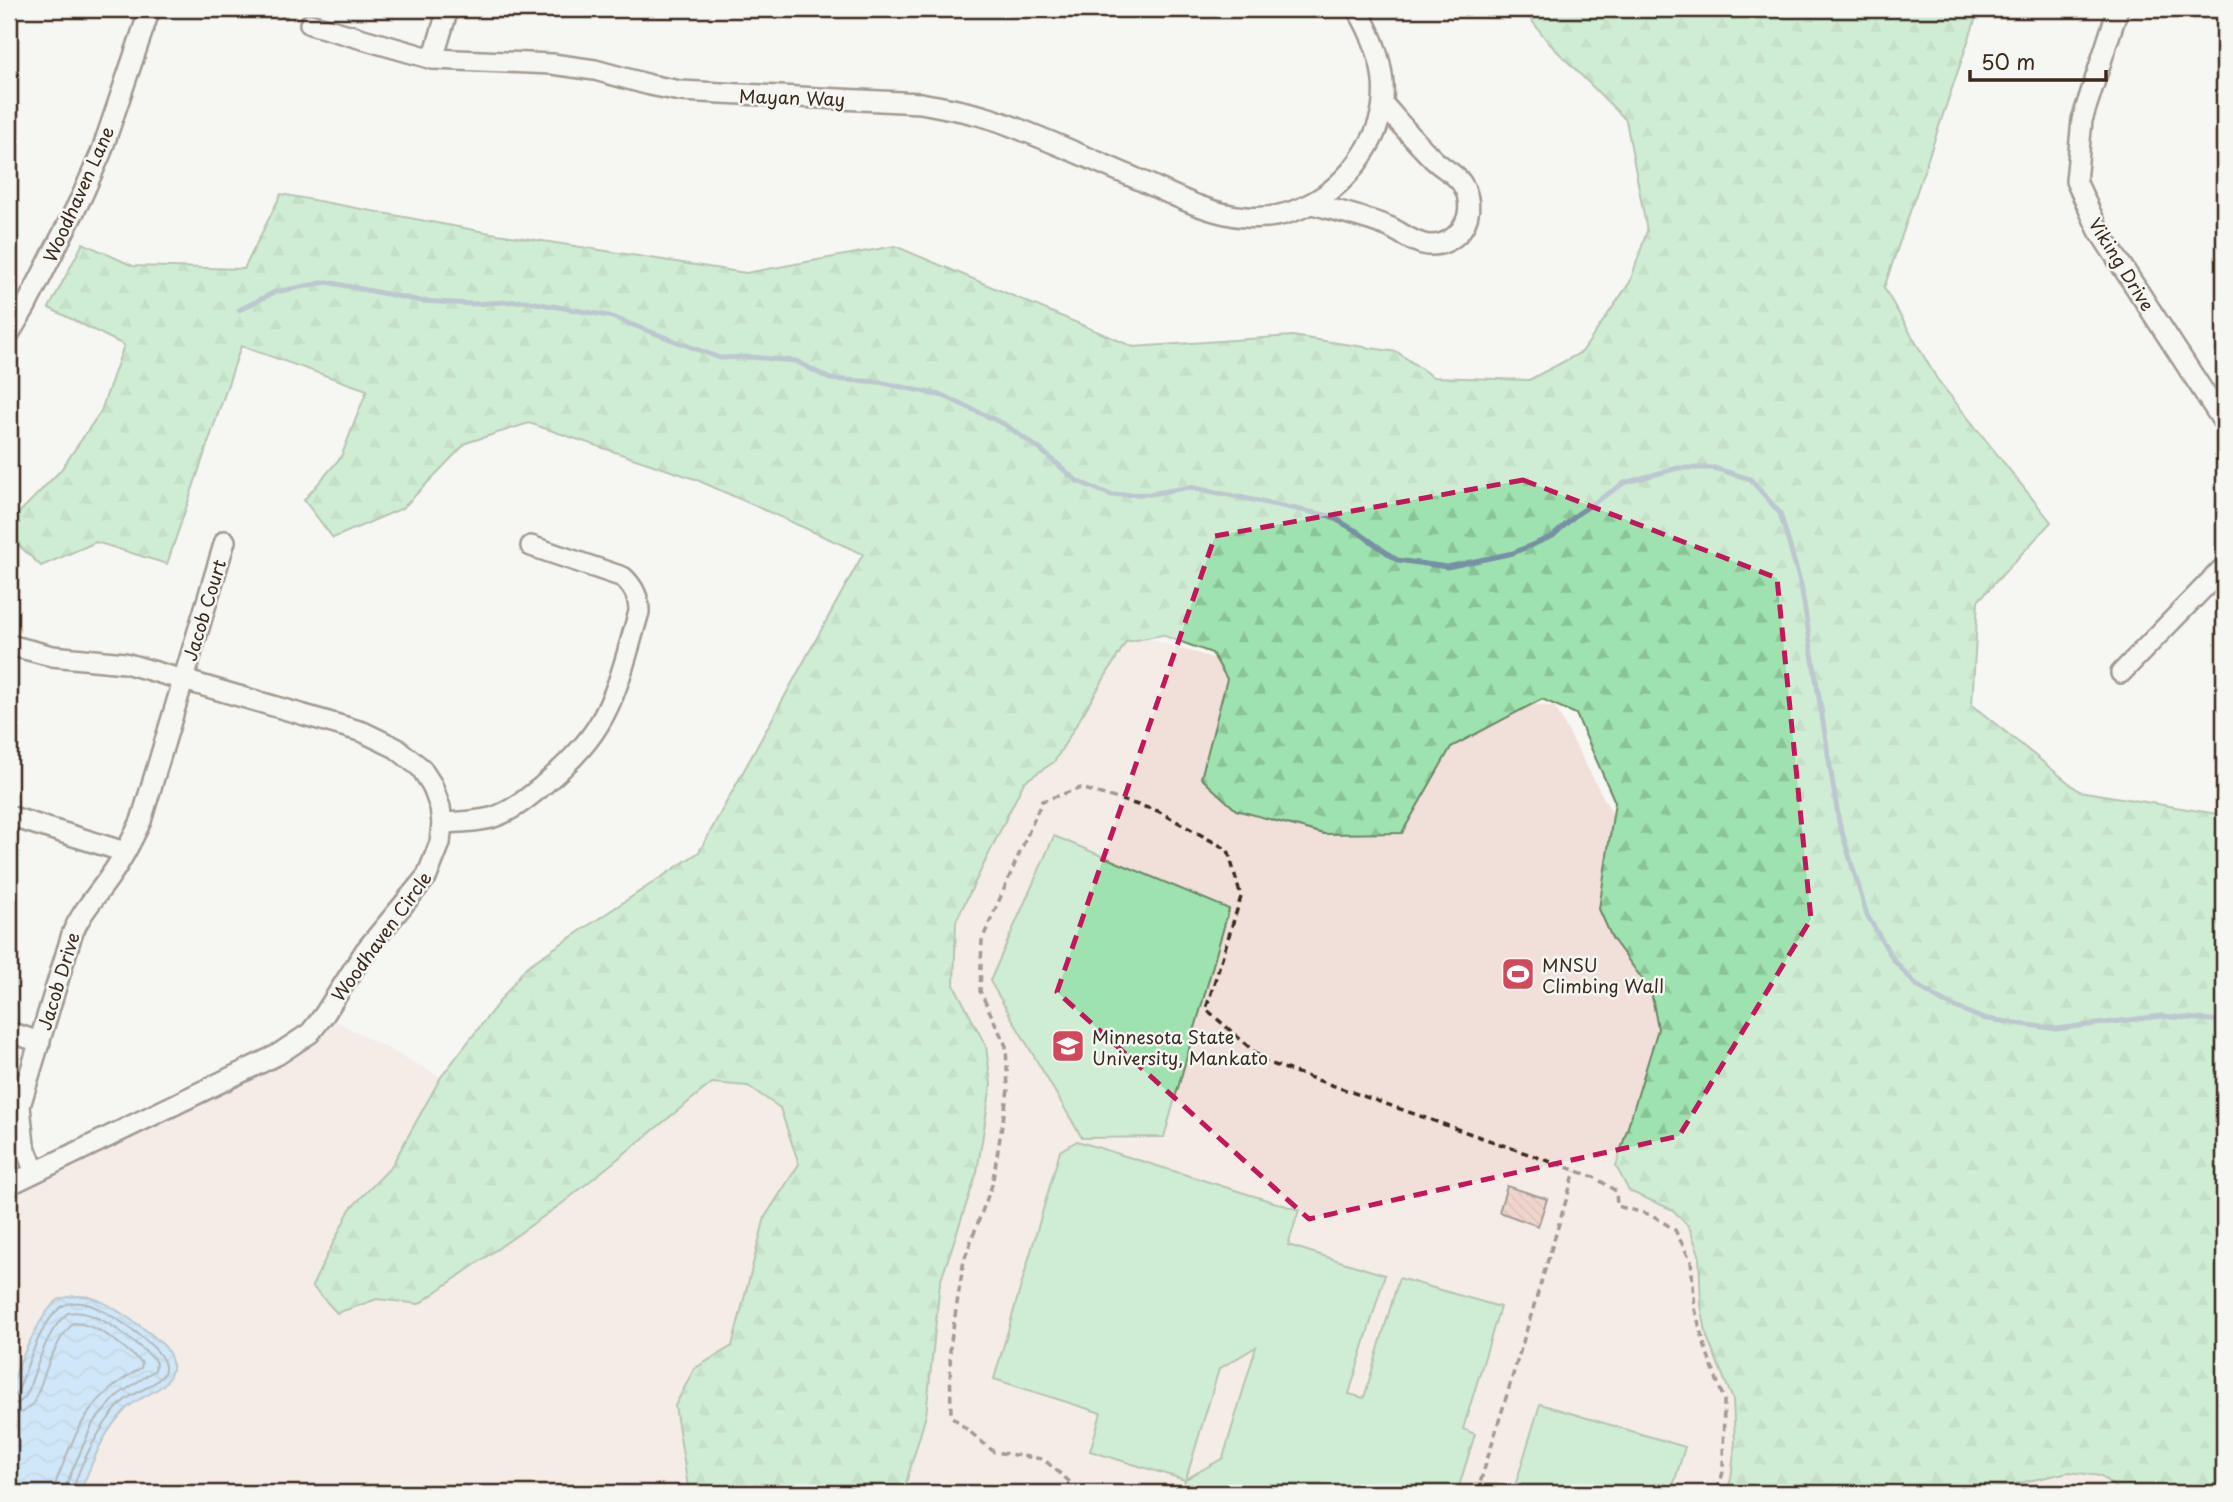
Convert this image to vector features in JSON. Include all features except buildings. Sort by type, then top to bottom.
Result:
[{"type":"street","name":"Woodhaven Lane","points":[[9,334],[101,153],[150,9]]},
{"type":"street","points":[[433,59],[448,9]]},
{"type":"street","name":"Mayan Way","points":[[310,24],[433,59],[552,64],[595,70],[680,91],[921,103],[959,110],[996,120],[1198,205],[1222,213],[1267,217],[1289,213],[1312,204],[1342,183],[1373,139],[1384,105],[1384,86],[1376,45],[1357,9]]},
{"type":"street","name":"Viking Drive","points":[[2118,9],[2082,120],[2076,181],[2099,231],[2224,423]]},
{"type":"street","points":[[1312,204],[1373,221],[1416,242],[1430,245],[1444,243],[1456,236],[1465,224],[1469,199],[1465,188],[1457,177],[1432,158],[1384,105]]},
{"type":"street","name":"Jacob Court","points":[[183,679],[225,541]]},
{"type":"street","points":[[442,823],[489,819],[524,801],[555,775],[587,742],[600,723],[613,694],[639,612],[639,603],[631,585],[623,577],[531,547]]},
{"type":"street","points":[[2121,673],[2224,567]]},
{"type":"street","name":"Woodhaven Circle","points":[[9,645],[52,656],[125,663],[363,733],[387,743],[421,768],[432,785],[440,807],[442,823],[440,843],[427,876],[365,951],[310,1033],[277,1055],[9,1185]]},
{"type":"street","name":"Jacob Drive","points":[[35,1172],[24,1144],[19,1106],[72,934],[80,915],[109,878],[141,821],[183,679]]},
{"type":"street","points":[[9,816],[125,852]]},
{"type":"street","name":"Jacob Drive","points":[[9,1032],[40,1042]]},
{"type":"path","points":[[258,9],[310,24]]},
{"type":"path","points":[[1074,1493],[1070,1482],[1043,1459],[994,1452],[951,1416],[950,1347],[964,1260],[992,1185],[1008,1090],[1006,1045],[980,992],[982,940],[1042,801],[1081,788],[1158,811],[1228,850],[1241,897],[1206,1009],[1266,1062],[1594,1177],[1616,1191],[1616,1206],[1653,1215],[1675,1230],[1691,1261],[1695,1308],[1704,1347],[1724,1400],[1723,1472],[1717,1493]]},
{"type":"path","points":[[1477,1493],[1575,1171]]},
{"type":"highlighted area","points":[[1523,480],[1777,578],[1811,919],[1679,1136],[1309,1219],[1057,992],[1215,536]]},
{"type":"shaded area","name":"Minnesota State University, Mankato","points":[[863,554],[1233,664],[1555,707],[1636,858],[1775,1493],[9,1493],[9,1182],[324,1015],[441,1077],[526,967],[699,852]]},
{"type":"shaded area","points":[[2224,1404],[2224,1493],[1990,1493]]},
{"type":"green space","points":[[1523,9],[1979,9],[1884,288],[1937,379],[2051,522],[1978,601],[1972,705],[2079,791],[2217,814],[2224,806],[2224,1480],[2194,1493],[2122,1493],[2101,1476],[2069,1472],[1975,1493],[1726,1493],[1731,1479],[1735,1442],[1733,1400],[1707,1337],[1701,1305],[1699,1254],[1689,1227],[1673,1210],[1629,1191],[1616,1166],[1658,1029],[1651,991],[1612,938],[1599,909],[1615,802],[1576,714],[1542,699],[1451,747],[1402,833],[1324,834],[1236,810],[1201,778],[1227,679],[1212,653],[1162,635],[1126,642],[1054,762],[1024,782],[956,921],[954,985],[986,1046],[991,1085],[977,1172],[940,1283],[926,1415],[903,1493],[689,1493],[675,1406],[694,1369],[732,1346],[765,1217],[799,1164],[780,1108],[748,1086],[712,1083],[564,1202],[419,1304],[377,1299],[337,1313],[312,1286],[350,1209],[391,1167],[441,1077],[526,967],[699,852],[863,554],[695,479],[529,423],[466,443],[403,508],[333,538],[304,500],[341,457],[367,390],[241,346],[167,564],[96,542],[41,566],[9,536],[9,523],[60,471],[101,411],[124,345],[49,308],[83,243],[133,266],[244,269],[281,194],[485,232],[746,273],[895,246],[1134,347],[1292,336],[1397,352],[1433,377],[1529,380],[1582,352],[1630,282],[1647,231],[1626,120],[1549,43]]},
{"type":"green space","points":[[1054,836],[1229,909],[1164,1137],[1082,1138],[990,981]]},
{"type":"green space","points":[[1077,1141],[1299,1210],[1288,1245],[1385,1275],[1349,1394],[1364,1398],[1399,1278],[1500,1307],[1463,1429],[1475,1434],[1457,1493],[1181,1493],[1185,1480],[1090,1451],[1101,1413],[994,1379],[1060,1151]],"holes":[[[1256,1347],[1223,1458],[1186,1479],[1219,1369]]]},
{"type":"green space","points":[[1540,1404],[1685,1447],[1671,1493],[1513,1493]]},
{"type":"water","points":[[74,1296],[98,1300],[152,1335],[169,1354],[171,1373],[163,1385],[131,1404],[117,1419],[103,1439],[79,1493],[14,1493],[9,1487],[8,1422],[9,1401],[15,1377],[27,1347],[51,1307],[60,1299]]},
{"type":"waterway","points":[[239,310],[275,292],[327,282],[421,301],[472,304],[524,301],[609,316],[720,358],[750,357],[796,361],[830,379],[879,382],[944,396],[1004,424],[1041,450],[1077,481],[1111,495],[1151,494],[1190,487],[1330,516],[1397,560],[1447,567],[1513,553],[1553,536],[1576,515],[1624,483],[1678,468],[1714,468],[1750,479],[1780,513],[1801,585],[1839,822],[1867,915],[1893,959],[1916,985],[1942,1001],[1981,1018],[2056,1029],[2161,1016],[2224,1021]]},
{"type":"place","name":"MNSU Climbing Wall","points":[[1518,974]]},
{"type":"place","name":"Minnesota State University, Mankato","points":[[1068,1046]]}]
